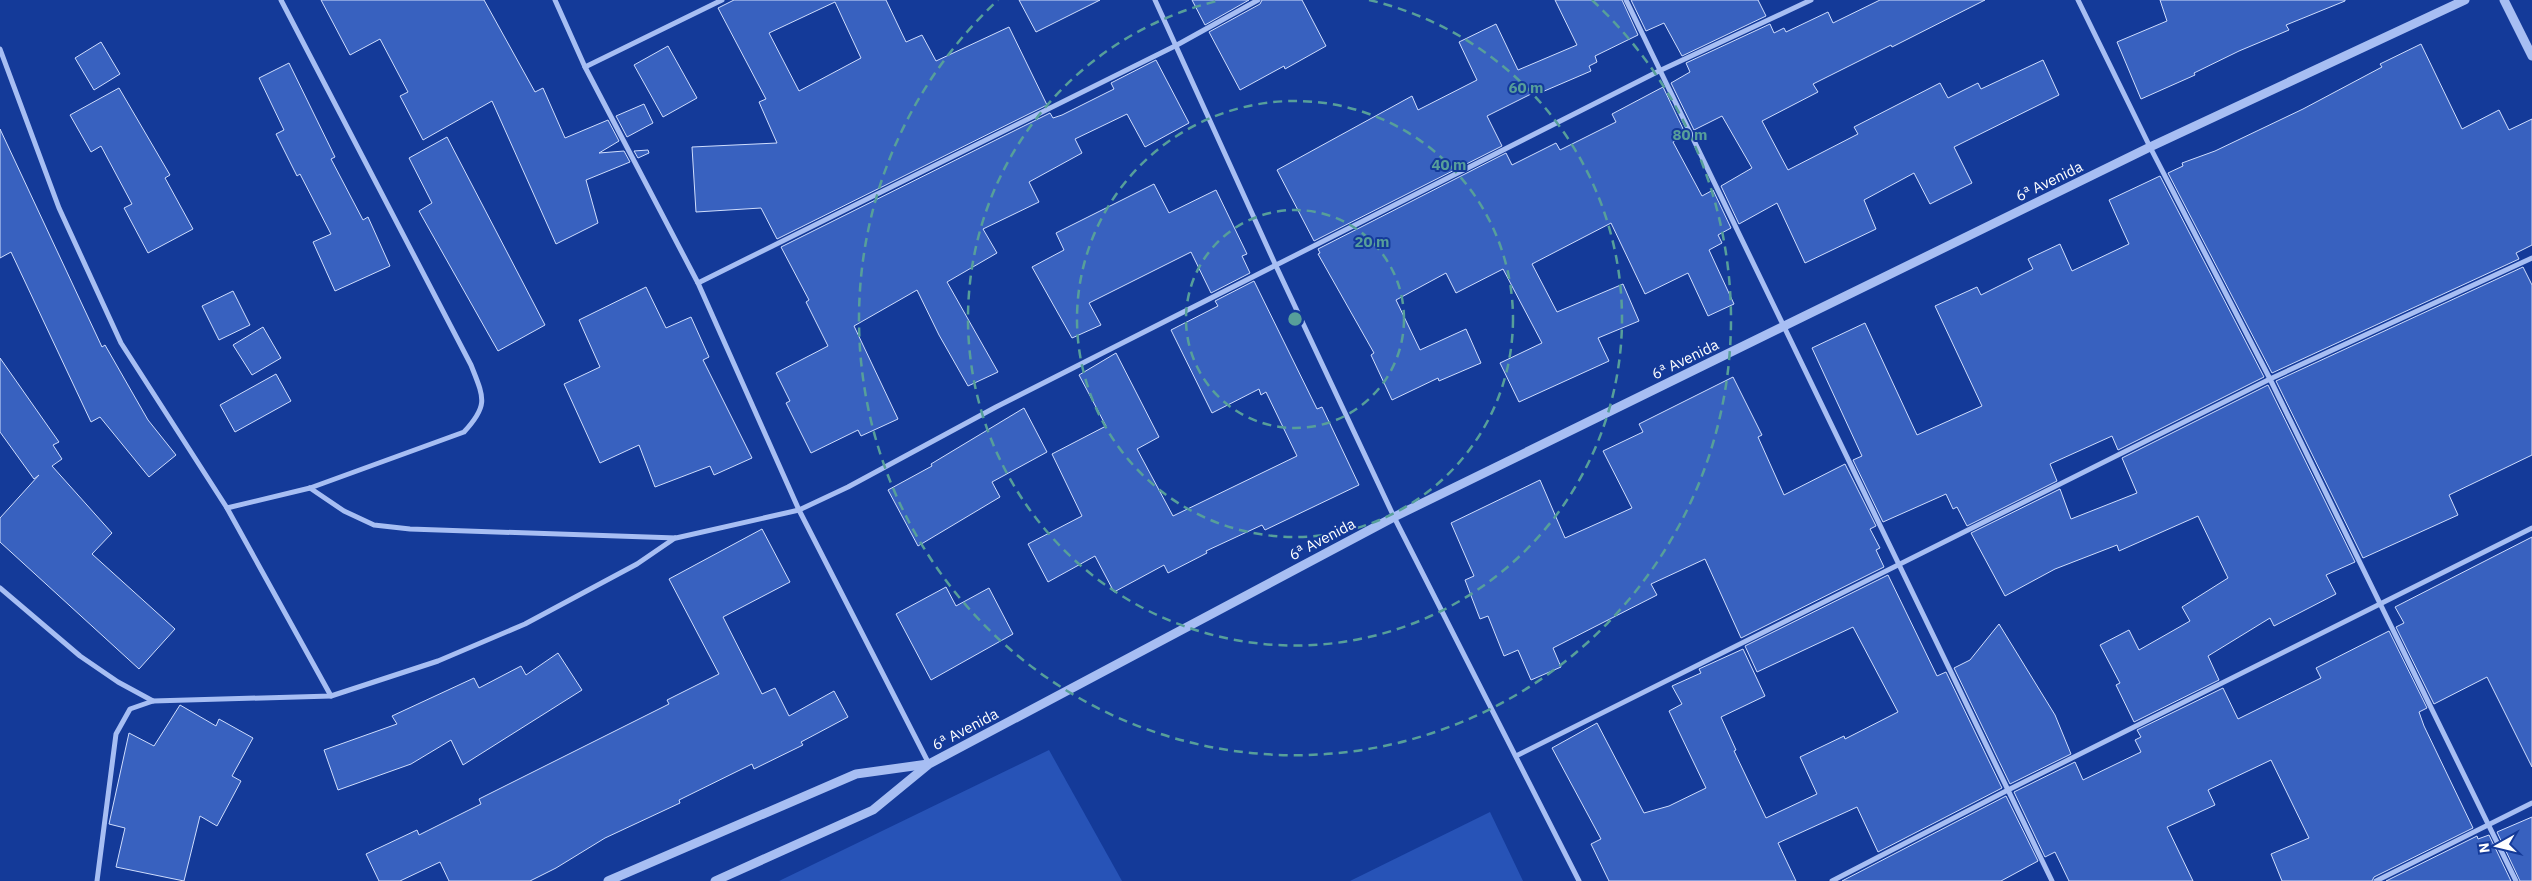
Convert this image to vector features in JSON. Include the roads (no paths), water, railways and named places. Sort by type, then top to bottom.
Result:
[{"type":"street","points":[[227,508],[310,488],[464,432],[476,419],[483,406],[480,387],[472,365],[280,0]]},
{"type":"street","points":[[555,0],[585,67],[698,283],[799,510],[929,764]]},
{"type":"street","points":[[585,67],[722,0]]},
{"type":"street","points":[[1155,0],[1276,266],[1394,517],[1579,881]]},
{"type":"street","points":[[698,283],[1177,45],[1258,0]]},
{"type":"street","points":[[1626,0],[1659,71],[1785,325],[2052,881]]},
{"type":"street","points":[[310,488],[344,511],[374,525],[410,529],[676,538],[799,510],[848,487],[996,407],[1659,71],[1811,0]]},
{"type":"street","points":[[2078,0],[2150,147],[2270,379],[2516,881]]},
{"type":"street","name":"6ª Avenida","points":[[715,881],[873,810],[929,764],[1394,517],[2150,147],[2465,0]]},
{"type":"street","points":[[2504,0],[2532,56]]},
{"type":"street","points":[[0,49],[59,208],[122,343],[227,508],[331,696]]},
{"type":"street","points":[[1516,756],[2270,379],[2532,258]]},
{"type":"street","points":[[1832,881],[2008,790],[2532,528]]},
{"type":"street","points":[[98,881],[116,734],[130,709],[154,701],[331,696],[438,661],[525,624],[637,564],[676,538]]},
{"type":"street","points":[[0,588],[80,656],[118,682],[154,701]]},
{"type":"street","name":"6ª Avenida","points":[[608,881],[856,774],[929,764]]},
{"type":"street","points":[[2376,881],[2532,803]]}]
